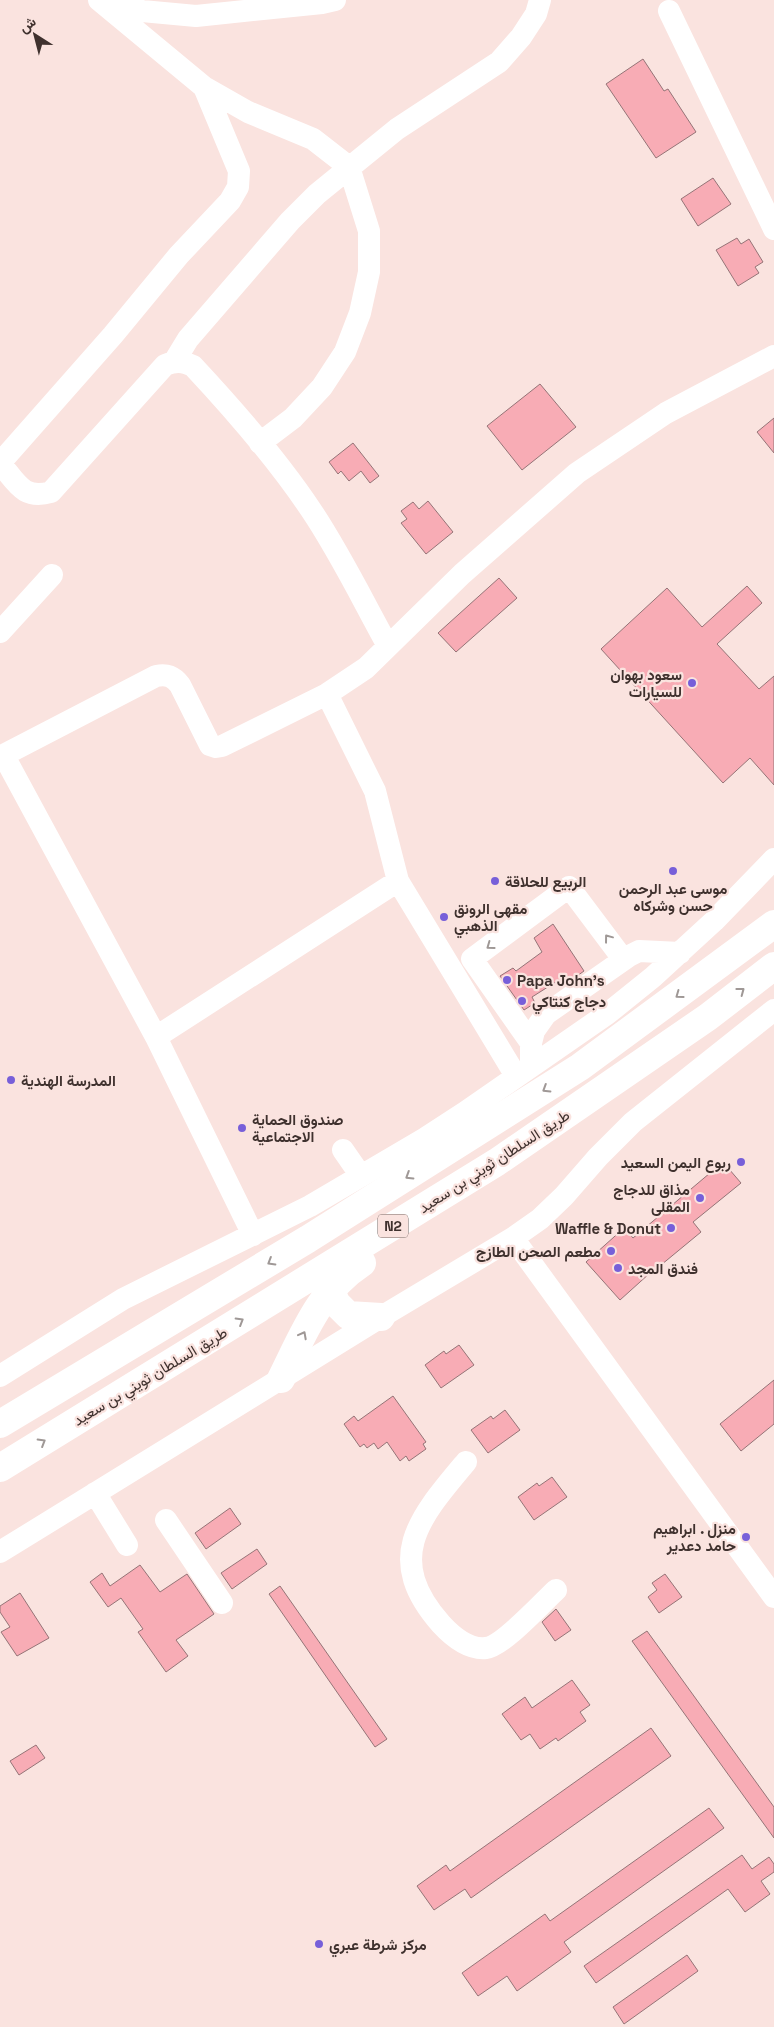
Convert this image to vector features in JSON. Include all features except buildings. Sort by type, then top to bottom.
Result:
[{"type":"highway","name":"N2","points":[[0,1424],[308,1239],[580,1068],[774,924]]},
{"type":"highway","name":"طريق السلطان ثويني بن سعيد","points":[[0,1468],[497,1162],[708,1017],[774,966]]},
{"type":"highway","points":[[281,1379],[323,1300],[346,1274],[628,1091],[708,1017]]},
{"type":"highway","points":[[330,1290],[337,1304],[348,1315],[381,1316]]},
{"type":"street","points":[[99,0],[204,87],[248,112],[313,140],[349,167],[370,231],[369,272],[360,313],[344,352],[322,387],[293,418],[260,442]]},
{"type":"street","points":[[111,0],[142,12],[196,16],[335,0]]},
{"type":"street","points":[[174,362],[188,339],[290,221],[316,194],[397,129],[499,62],[522,37],[536,14],[540,0]]},
{"type":"street","points":[[669,11],[767,195],[774,229]]},
{"type":"street","points":[[204,87],[239,171],[238,187],[230,201],[178,255],[113,335],[0,463],[25,493],[38,496],[51,492],[165,365],[174,362],[184,362],[193,366],[280,466],[311,510],[388,646]]},
{"type":"street","points":[[254,1235],[156,1037],[2,757],[156,676],[166,674],[180,684],[210,744],[216,747],[222,746],[327,694],[366,668],[462,574],[577,473],[666,413],[774,356]]},
{"type":"street","points":[[0,632],[52,575]]},
{"type":"street","points":[[327,694],[376,791],[398,881],[524,1071]]},
{"type":"street","points":[[0,1376],[123,1299],[310,1206],[424,1139],[607,1014],[680,953],[774,859]]},
{"type":"street","points":[[156,1037],[398,881]]},
{"type":"street","points":[[531,1043],[472,959],[569,887],[623,959],[639,951],[680,953]]},
{"type":"street","points":[[524,1071],[534,1031],[546,1014],[628,956]]},
{"type":"street","points":[[0,1552],[381,1316],[513,1238],[540,1218],[564,1196],[598,1157],[633,1122],[772,1015]]},
{"type":"street","points":[[343,1150],[361,1176]]},
{"type":"street","points":[[513,1238],[772,1590]]},
{"type":"street","points":[[0,1361],[78,1314],[123,1299]]},
{"type":"street","points":[[466,1462],[438,1495],[419,1524],[411,1546],[410,1566],[415,1587],[424,1602],[452,1636],[467,1645],[486,1648],[500,1642],[556,1590]]},
{"type":"street","points":[[95,1493],[127,1545]]},
{"type":"street","points":[[166,1520],[222,1603]]},
{"type":"place","name":"سعود بهوان للسيارات","points":[[692,683]]},
{"type":"place","name":"موسى عبد الرحمن حسن وشركاه","points":[[673,871]]},
{"type":"place","name":"الربيع للحلاقة","points":[[495,881]]},
{"type":"place","name":"مقهى الرونق الذهبي","points":[[444,917]]},
{"type":"place","name":"Papa John's","points":[[507,980]]},
{"type":"place","name":"دجاج كنتاكي","points":[[522,1001]]},
{"type":"place","name":"المدرسة الهندية","points":[[11,1080]]},
{"type":"place","name":"صندوق الحماية الاجتماعية","points":[[242,1128]]},
{"type":"place","name":"ربوع اليمن السعيد","points":[[741,1162]]},
{"type":"place","name":"مذاق للدجاج المقلى","points":[[700,1198]]},
{"type":"place","name":"Waffle & Donut","points":[[671,1228]]},
{"type":"place","name":"مطعم الصحن الطازج","points":[[611,1251]]},
{"type":"place","name":"فندق المجد","points":[[618,1268]]},
{"type":"place","name":"منزل . ابراهيم حامد دعدير","points":[[746,1537]]},
{"type":"place","name":"مركز شرطة عبري","points":[[319,1944]]}]
